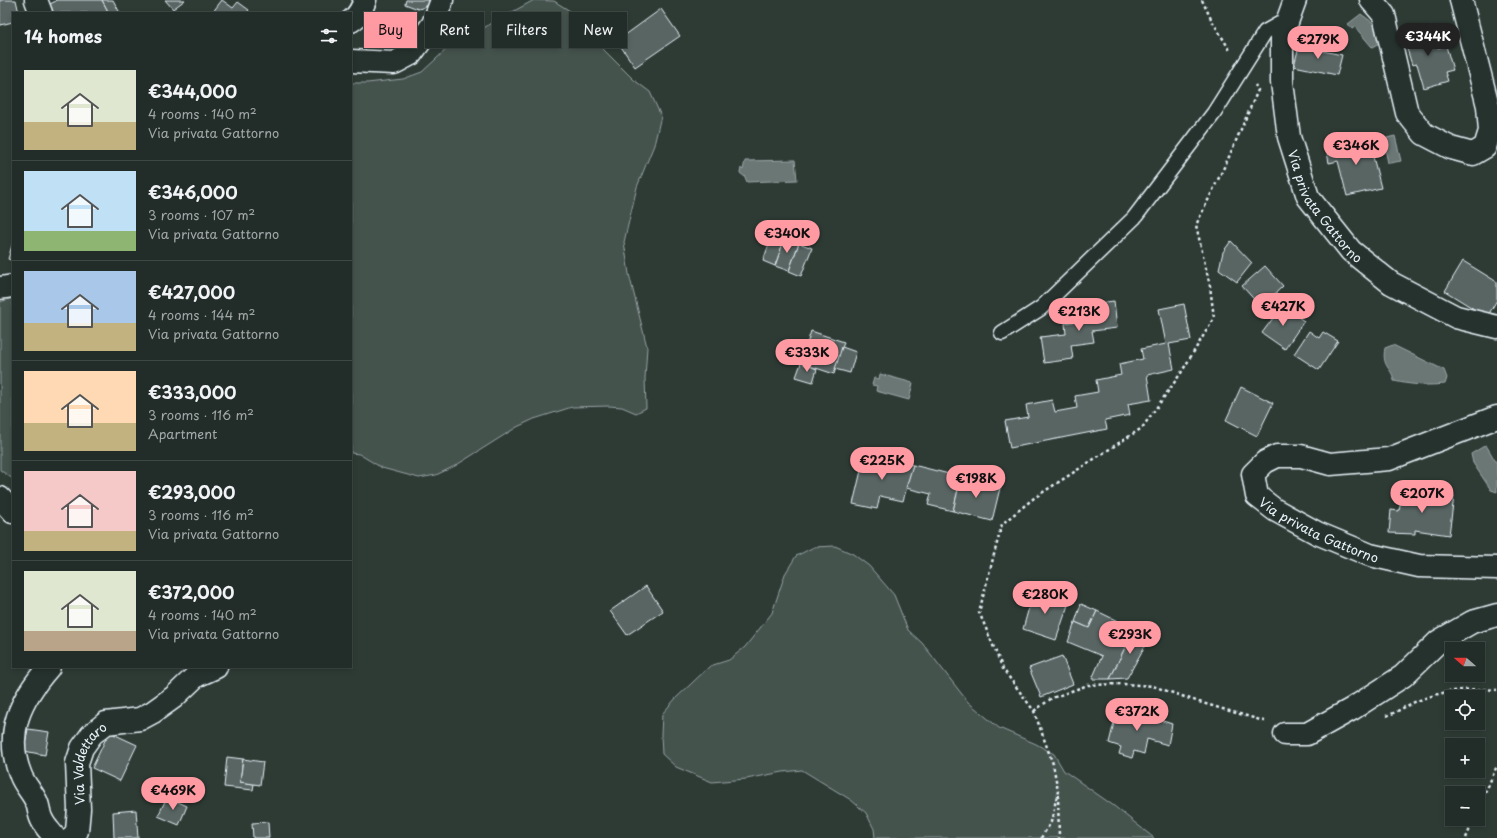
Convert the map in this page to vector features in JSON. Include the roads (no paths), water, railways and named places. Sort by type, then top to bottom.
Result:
[{"type":"street","points":[[36,0],[41,12]]},
{"type":"street","points":[[352,20],[362,9],[366,0]]},
{"type":"street","points":[[352,61],[394,63],[411,54],[433,24],[442,0]]},
{"type":"street","points":[[1371,0],[1384,15],[1407,113],[1424,134],[1451,148],[1473,154],[1485,148],[1490,131],[1488,106],[1461,0]]},
{"type":"street","name":"Via privata Gattorno","points":[[1292,9],[1282,36],[1282,82],[1289,137],[1308,197],[1351,251],[1391,283],[1456,317],[1497,327]]},
{"type":"street","points":[[0,288],[12,286]]},
{"type":"street","name":"Via privata Gattorno","points":[[1497,417],[1389,459],[1330,464],[1301,456],[1277,456],[1265,462],[1253,474],[1258,496],[1275,510],[1317,533],[1370,555],[1419,566],[1497,568]]},
{"type":"street","points":[[0,498],[12,511]]},
{"type":"street","points":[[1278,729],[1308,734],[1352,709],[1403,676],[1439,641],[1472,622],[1497,615]]},
{"type":"street","points":[[48,668],[24,702],[14,726],[14,751],[17,766],[22,778],[38,804],[42,820],[55,838]]},
{"type":"street","name":"Via Valdettaro","points":[[72,838],[77,831],[79,809],[77,763],[82,748],[92,734],[106,723],[140,719],[153,712],[174,697],[196,676],[214,668]]},
{"type":"lane","points":[[1002,333],[1041,308],[1134,218],[1214,113],[1265,32],[1292,9]]}]
